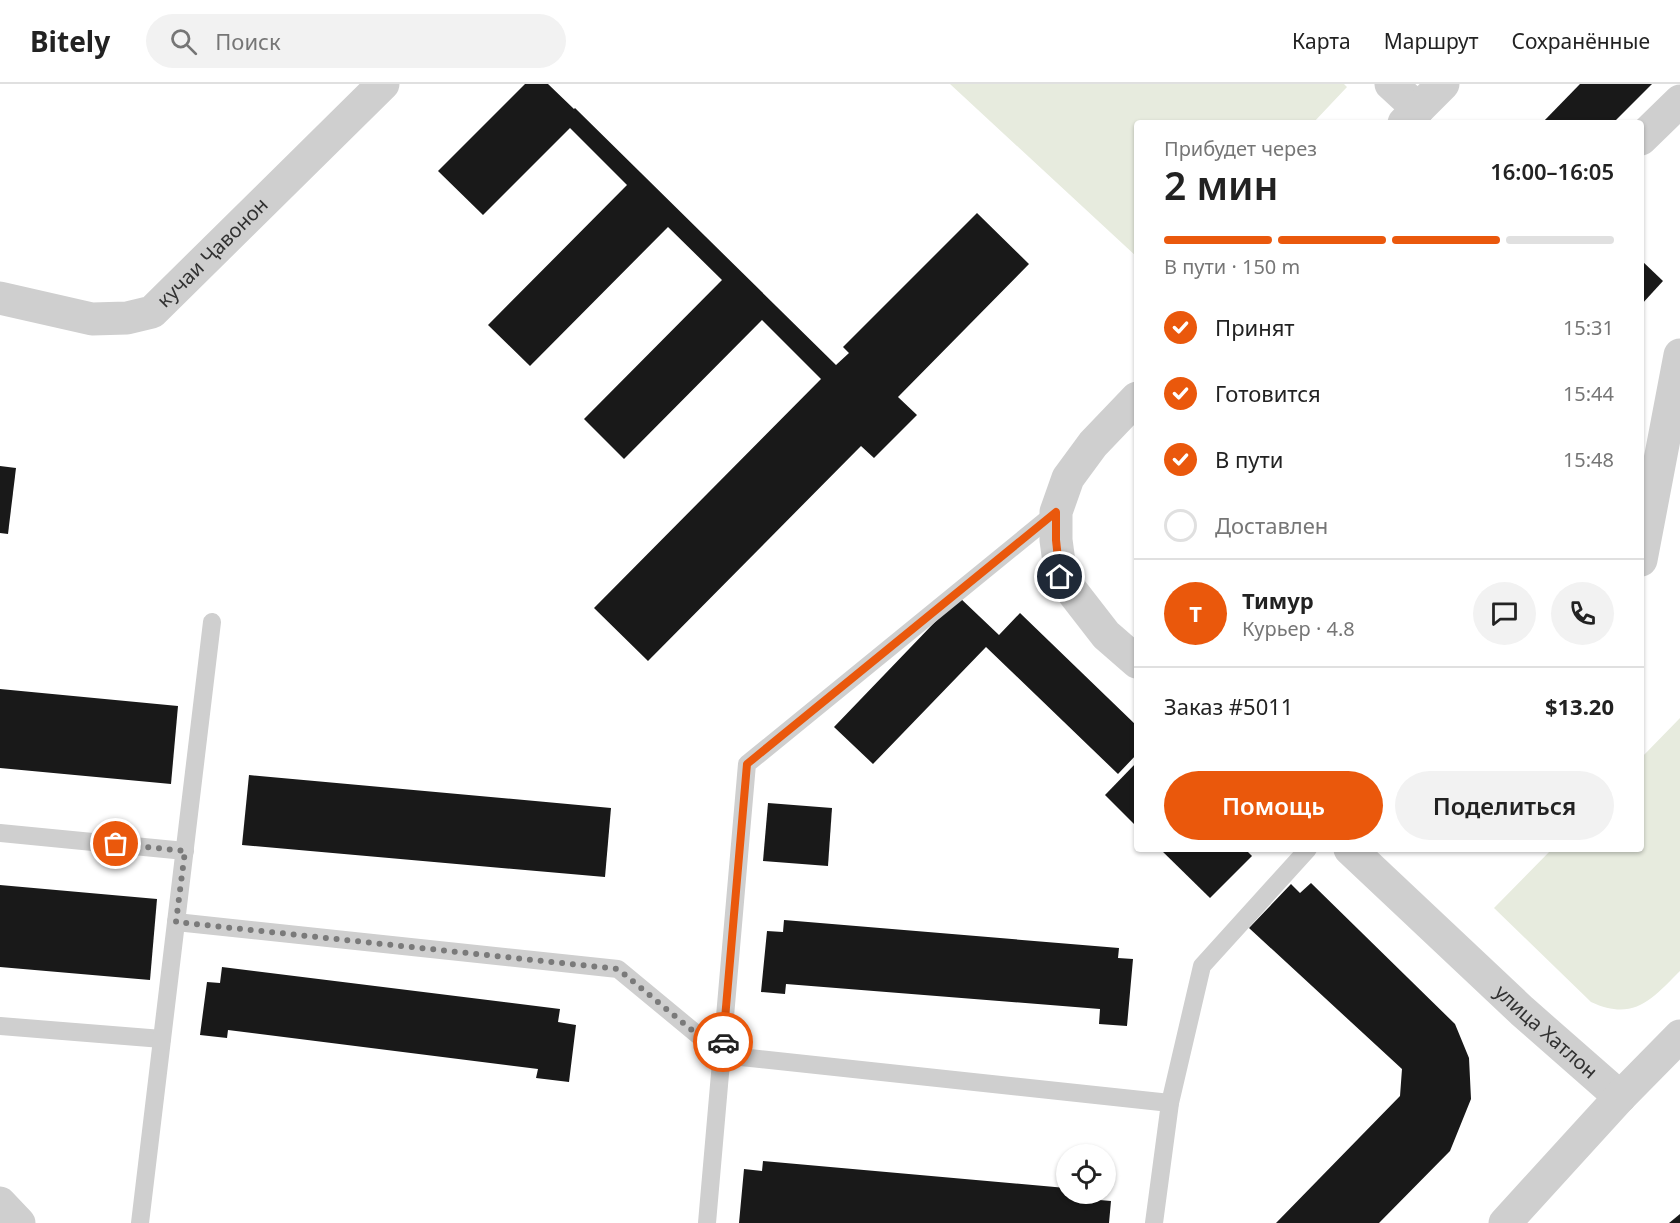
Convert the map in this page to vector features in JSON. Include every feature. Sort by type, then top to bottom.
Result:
[{"type":"street","name":"кучаи Ҷавонон","points":[[0,298],[92,319],[127,318],[152,312],[383,84]]},
{"type":"street","points":[[1392,84],[1411,116],[1443,84]]},
{"type":"street","points":[[1644,136],[1680,100]]},
{"type":"street","points":[[1644,551],[1669,475],[1680,355]]},
{"type":"street","points":[[1134,401],[1087,452],[1068,478],[1056,512],[1060,577],[1106,635],[1134,659]]},
{"type":"street","name":"улица Хатлон","points":[[1353,852],[1522,1011],[1620,1097]]},
{"type":"street","points":[[1505,1223],[1620,1097],[1680,1036]]},
{"type":"street","points":[[0,1203],[19,1223]]},
{"type":"lane","points":[[707,1223],[747,764],[1056,512]]},
{"type":"lane","points":[[140,1223],[212,622]]},
{"type":"lane","points":[[0,833],[185,851]]},
{"type":"lane","points":[[1154,1223],[1170,1103],[1202,966],[1305,852]]},
{"type":"lane","points":[[176,922],[618,969],[722,1055],[1170,1103]]},
{"type":"lane","points":[[0,1026],[162,1039]]},
{"type":"shaded area","points":[[950,84],[1344,84],[1347,87],[1316,120],[1134,120],[1134,254]]},
{"type":"shaded area","points":[[1680,718],[1680,971],[1641,1005],[1619,1010],[1591,1002],[1494,908],[1549,852],[1644,852],[1644,755]]},
{"type":"building","points":[[525,84],[548,84],[575,108],[836,365],[849,353],[843,347],[977,213],[1029,264],[898,397],[917,415],[874,458],[861,446],[648,661],[594,608],[821,379],[762,320],[624,459],[584,419],[722,280],[668,227],[530,366],[488,325],[627,185],[570,128],[483,215],[438,171]]},
{"type":"building","points":[[1580,84],[1652,84],[1616,120],[1545,120]]},
{"type":"building","points":[[1644,263],[1663,281],[1644,302]]},
{"type":"building","points":[[0,466],[16,468],[8,534],[0,533]]},
{"type":"building","points":[[959,597],[999,635],[1020,613],[1134,723],[1134,757],[1118,774],[986,647],[873,764],[834,727]]},
{"type":"building","points":[[0,689],[178,706],[171,784],[0,768]]},
{"type":"building","points":[[1134,765],[1134,824],[1105,795]]},
{"type":"building","points":[[249,775],[611,808],[605,877],[242,845]]},
{"type":"building","points":[[768,803],[832,808],[828,866],[763,861]]},
{"type":"building","points":[[1163,852],[1248,852],[1252,856],[1210,898]]},
{"type":"building","points":[[1311,883],[1455,1024],[1469,1058],[1471,1099],[1450,1151],[1379,1223],[1276,1223],[1400,1096],[1402,1069],[1249,928],[1291,884],[1300,893]]},
{"type":"building","points":[[0,885],[157,899],[150,980],[0,967]]},
{"type":"building","points":[[784,920],[1119,948],[1118,958],[1133,959],[1127,1026],[1099,1024],[1100,1009],[786,984],[785,994],[761,992],[767,931],[783,932]]},
{"type":"building","points":[[222,967],[560,1009],[558,1022],[576,1025],[569,1082],[536,1078],[538,1069],[228,1030],[227,1038],[200,1035],[207,982],[220,983]]},
{"type":"building","points":[[763,1161],[1056,1187],[1056,1204],[1111,1204],[1109,1223],[739,1223],[744,1169],[762,1171]]},
{"type":"building","points":[[1680,1214],[1680,1223],[1669,1223]]},
{"type":"way so far","points":[[116,844],[185,851],[176,922],[618,969],[722,1055],[723,1042]]},
{"type":"route","points":[[723,1042],[747,764],[1056,512],[1060,577]]}]
